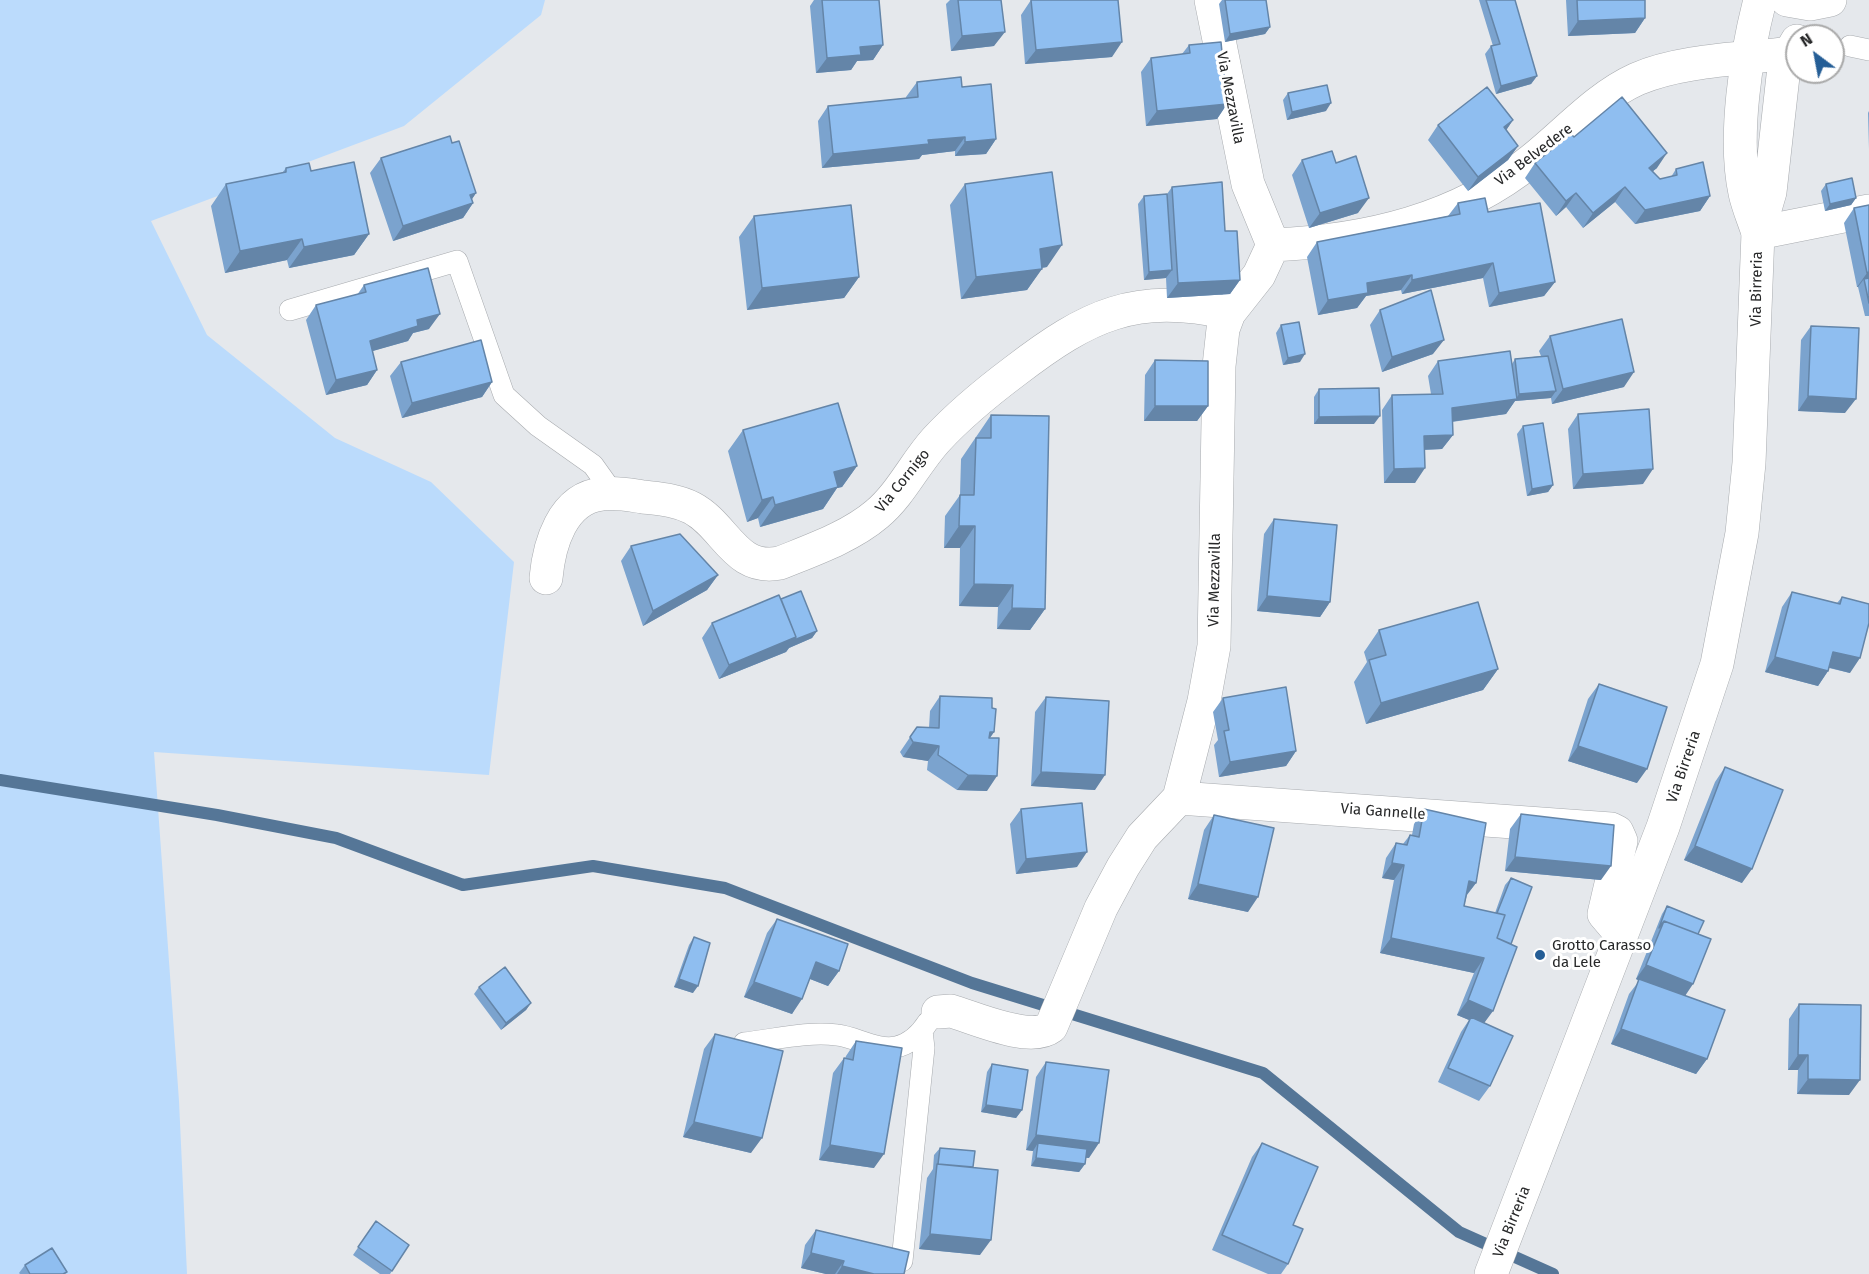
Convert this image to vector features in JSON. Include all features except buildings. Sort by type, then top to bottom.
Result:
[{"type":"street","name":"Via Mezzavilla","points":[[930,1021],[951,1011],[1023,1033],[1045,1031],[1054,1021],[1101,908],[1123,867],[1142,837],[1179,798],[1204,700],[1214,646],[1219,366],[1223,329],[1229,314],[1259,276],[1273,245],[1248,184],[1211,0]]},
{"type":"street","name":"Via Birreria","points":[[1758,233],[1745,194],[1742,155],[1748,59],[1760,0]]},
{"type":"street","points":[[1787,0],[1810,4],[1828,1]]},
{"type":"street","name":"Via Birreria","points":[[1810,24],[1828,1]]},
{"type":"street","name":"Via Belvedere","points":[[1273,245],[1354,238],[1418,223],[1445,212],[1530,162],[1609,96],[1634,81],[1674,69],[1748,59],[1785,46]]},
{"type":"street","name":"Via Birreria","points":[[1492,1271],[1524,1194],[1663,827],[1702,716],[1726,626],[1742,533],[1749,464],[1758,233],[1770,192],[1778,112],[1785,84]]},
{"type":"street","points":[[1758,233],[1869,211]]},
{"type":"street","name":"Via Cornigo","points":[[546,578],[548,552],[565,518],[578,504],[591,496],[613,493],[681,503],[694,509],[708,520],[748,560],[767,566],[780,563],[859,527],[876,516],[887,506],[936,440],[961,414],[1069,332],[1095,318],[1131,308],[1192,306],[1229,314]]},
{"type":"street","name":"Via Gannelle","points":[[1179,798],[1611,829],[1617,832],[1621,841],[1604,914],[1621,934]]},
{"type":"lane","points":[[290,310],[457,261],[492,368],[504,395],[538,426],[593,465],[613,493]]},
{"type":"lane","points":[[744,1043],[836,1034],[885,1048],[894,1048],[904,1045],[930,1021]]},
{"type":"lane","points":[[902,1261],[924,1048],[930,1021]]},
{"type":"shaded area","points":[[0,0],[545,0],[541,15],[404,126],[151,221],[207,335],[335,438],[431,482],[514,562],[489,775],[154,752],[179,1101],[187,1274],[0,1274]]},
{"type":"waterway","points":[[0,780],[217,815],[336,838],[463,885],[593,866],[725,888],[972,983],[1263,1073],[1459,1232],[1553,1274]]},
{"type":"place","name":"Grotto Carasso da Lele","points":[[1540,955]]}]
